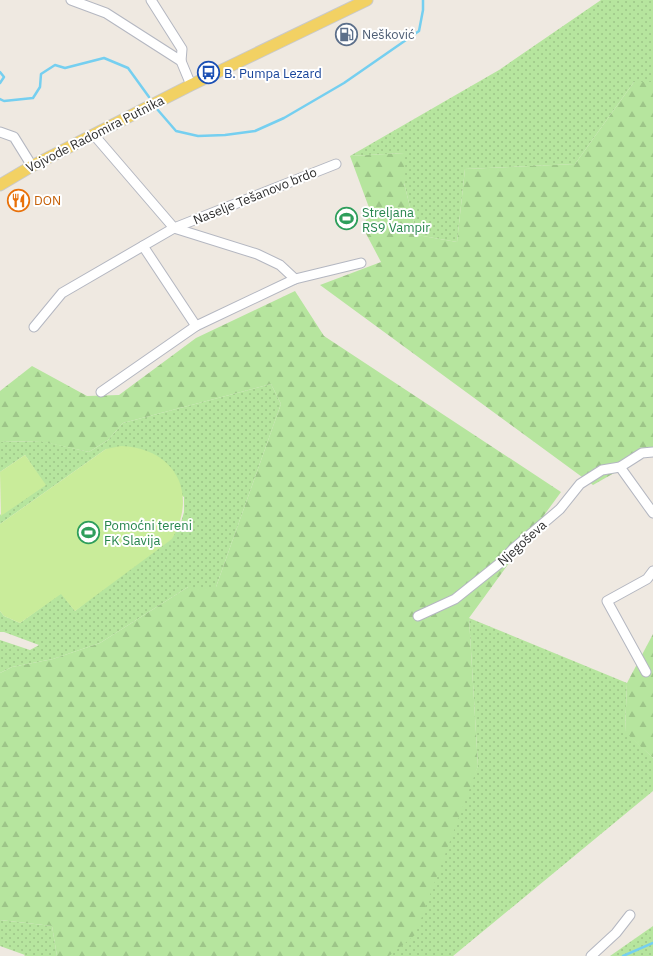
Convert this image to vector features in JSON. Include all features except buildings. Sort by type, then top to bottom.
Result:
[{"type":"main road","name":"Vojvode Radomira Putnika","points":[[0,185],[32,166],[191,85],[367,0]]},
{"type":"street","points":[[71,0],[106,13],[181,61]]},
{"type":"street","points":[[151,0],[182,49],[181,61],[191,85]]},
{"type":"street","points":[[0,132],[14,137],[32,166]]},
{"type":"street","points":[[94,135],[174,228]]},
{"type":"street","name":"Naselje Tešanovo brdo","points":[[34,327],[62,293],[174,228],[336,164]]},
{"type":"street","name":"Naselje Tešanovo brdo","points":[[174,228],[257,254],[280,265],[295,279]]},
{"type":"street","points":[[143,246],[196,326]]},
{"type":"street","points":[[101,392],[196,326],[295,279],[362,263]]},
{"type":"street","name":"Njegoševa","points":[[418,616],[455,599],[500,563],[513,549],[560,509],[580,484],[602,470],[620,467],[642,453],[653,452]]},
{"type":"street","points":[[620,467],[653,513]]},
{"type":"street","points":[[646,672],[607,601],[647,579],[653,571]]},
{"type":"street","points":[[591,956],[616,933],[630,915]]},
{"type":"green space","points":[[601,0],[653,0],[653,82],[634,82],[575,164],[465,169],[457,242],[417,235],[404,183],[404,153],[350,156],[499,70]]},
{"type":"green space","points":[[634,82],[653,82],[653,451],[593,485],[320,285],[381,262],[362,226],[371,213],[350,156],[404,153],[404,183],[417,235],[457,242],[465,169],[575,164]]},
{"type":"green space","points":[[295,291],[324,336],[561,492],[469,618],[478,766],[415,935],[389,956],[57,956],[52,926],[0,920],[0,673],[12,667],[53,659],[100,643],[188,587],[216,587],[281,404],[271,384],[123,423],[108,440],[89,452],[39,441],[0,442],[0,391],[32,366],[87,396],[119,395],[196,338]]},
{"type":"green space","points":[[271,384],[281,404],[216,587],[188,587],[100,643],[53,659],[12,667],[0,673],[0,640],[30,650],[39,645],[4,632],[0,632],[0,611],[4,616],[20,623],[61,593],[75,611],[180,526],[184,512],[184,497],[106,449],[0,524],[0,514],[1,515],[45,485],[25,455],[0,472],[0,442],[41,441],[89,452],[108,440],[123,423]]},
{"type":"green space","name":"Pomoćni tereni FK Slavija","points":[[121,446],[140,449],[155,455],[168,464],[176,476],[182,489],[183,505],[180,522],[172,539],[75,611],[61,594],[20,623],[4,616],[0,611],[0,524],[106,449]]},
{"type":"green space","points":[[25,455],[46,485],[1,516],[0,472]]},
{"type":"green space","points":[[469,618],[627,683],[625,731],[653,758],[653,791],[453,956],[389,956],[478,766]]},
{"type":"green space","points":[[653,634],[653,758],[625,732],[627,683]]},
{"type":"green space","points":[[0,920],[52,926],[57,956],[24,956],[25,955],[0,946]]},
{"type":"green space","points":[[653,926],[653,956],[610,956]]},
{"type":"waterway","points":[[157,109],[176,131],[198,136],[225,135],[255,131],[284,118],[344,83],[419,31],[423,10],[423,0]]},
{"type":"waterway","points":[[0,99],[4,101],[33,98],[40,87],[41,74],[55,65],[65,68],[104,58],[128,68],[149,97]]},
{"type":"waterway","points":[[0,72],[4,77],[0,83]]},
{"type":"waterway","points":[[623,956],[653,943]]},
{"type":"place","name":"Nešković","points":[[347,34]]},
{"type":"place","name":"B. Pumpa Lezard","points":[[209,73]]},
{"type":"place","name":"DON","points":[[19,200]]},
{"type":"place","name":"Streljana RS9 Vampir","points":[[347,219]]},
{"type":"place","name":"Pomoćni tereni FK Slavija","points":[[88,532]]}]
